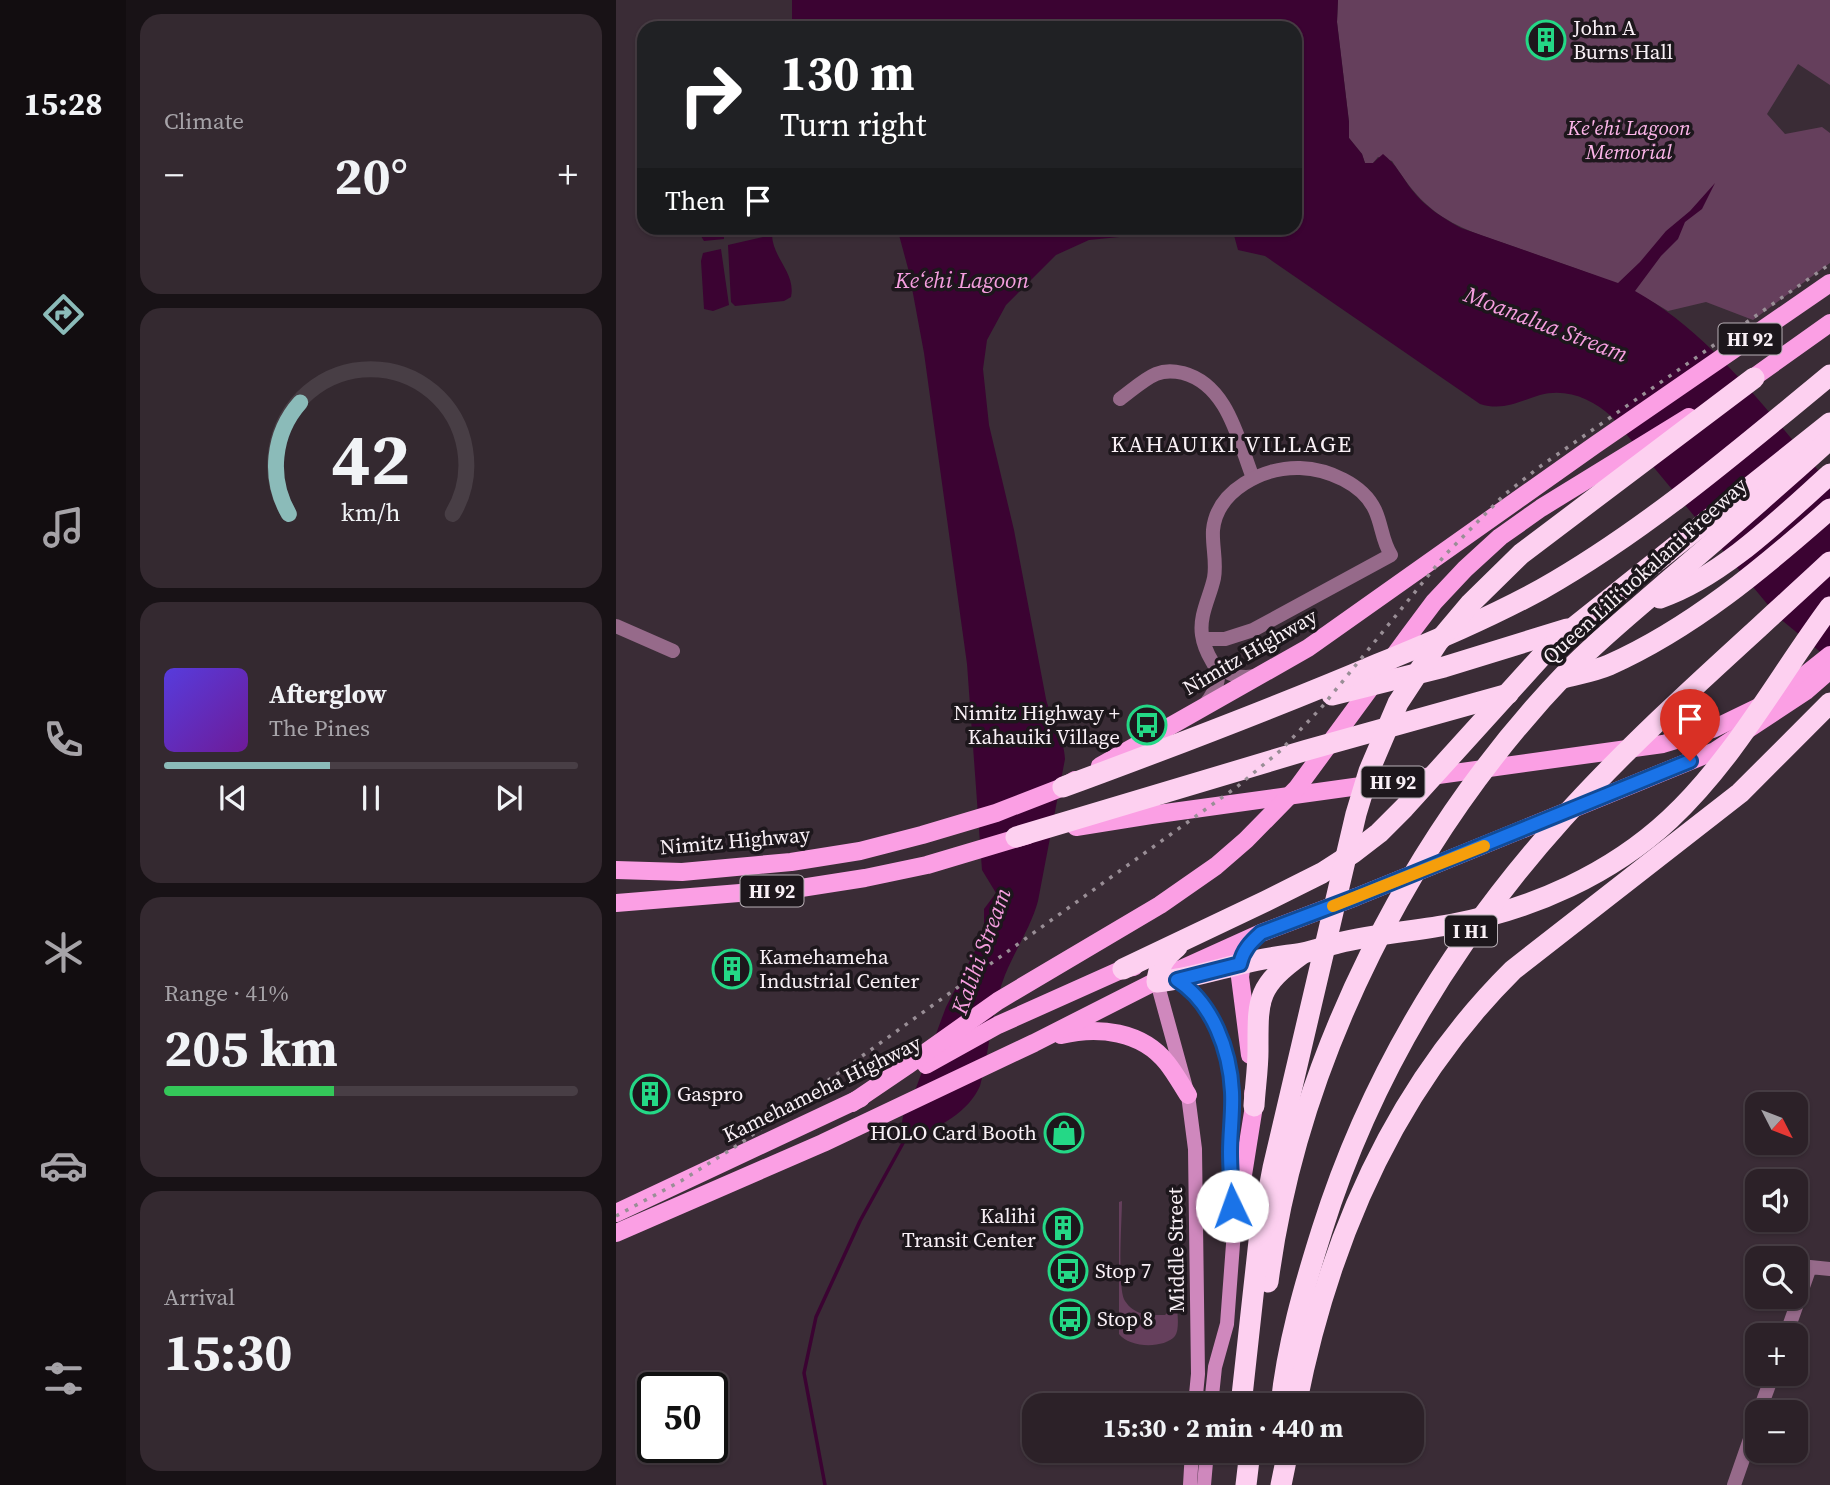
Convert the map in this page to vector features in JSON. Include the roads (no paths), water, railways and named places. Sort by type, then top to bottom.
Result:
[{"type":"highway","points":[[1063,787],[1265,712],[1486,619],[1543,588],[1636,529],[1830,375]]},
{"type":"highway","points":[[1242,1393],[1259,1241],[1276,1155],[1356,814],[1368,771],[1398,703],[1437,642],[1470,604],[1521,554],[1754,378]]},
{"type":"highway","points":[[1123,969],[1322,873],[1379,833],[1563,636],[1830,423]]},
{"type":"highway","name":"Queen Liliʻuokalani Freeway","points":[[1256,1393],[1270,1269],[1280,1211],[1299,1138],[1337,1028],[1365,964],[1387,919],[1419,865],[1448,819],[1506,742],[1570,669],[1613,628],[1830,439]]},
{"type":"highway","points":[[1265,712],[1494,652],[1670,594],[1707,574],[1761,536],[1830,474]]},
{"type":"highway","points":[[1016,837],[1072,824],[1307,750],[1607,666],[1721,600],[1830,509]]},
{"type":"highway","name":"I H1","points":[[1283,1393],[1306,1284],[1332,1197],[1352,1145],[1401,1044],[1446,970],[1498,895],[1564,817],[1611,768],[1830,562]]},
{"type":"highway","points":[[1184,941],[1170,953],[1165,977],[1304,953],[1338,943],[1457,924],[1544,898],[1577,883],[1628,855],[1693,796],[1830,607]]},
{"type":"highway","points":[[1299,1393],[1316,1325],[1365,1184],[1404,1108],[1429,1068],[1484,998],[1513,970],[1740,793],[1830,704]]},
{"type":"highway","points":[[1254,1106],[1259,1002],[1278,973],[1304,953]]},
{"type":"highway","points":[[1237,1485],[1238,1463]]},
{"type":"highway","points":[[1246,1485],[1249,1463]]},
{"type":"highway","points":[[1275,1485],[1276,1463]]},
{"type":"highway","points":[[1281,1485],[1286,1463]]},
{"type":"main road","name":"Nimitz Highway","points":[[616,870],[682,872],[791,862],[860,851],[996,813],[1063,787],[1308,648],[1830,283]]},
{"type":"main road","points":[[913,1067],[998,1000],[1160,905],[1216,866],[1247,840],[1297,788],[1434,602],[1500,537],[1541,508],[1754,378],[1830,323]]},
{"type":"main road","name":"HI 92","points":[[1072,824],[1663,744],[1713,729],[1775,699],[1830,655]]},
{"type":"main road","points":[[616,1233],[786,1160],[1261,933],[1432,867],[1715,751],[1806,691],[1830,670]]},
{"type":"main road","name":"HI 92","points":[[616,903],[801,888],[865,878],[927,864],[1016,837]]},
{"type":"main road","points":[[1212,1393],[1215,1367],[1227,1324],[1234,1231],[1254,1106],[1240,964],[1249,944],[1261,933]]},
{"type":"main road","points":[[1123,969],[1149,968],[1194,993],[1216,1026],[1228,1062],[1232,1092],[1230,1154],[1234,1231]]},
{"type":"main road","name":"Kamehameha Highway","points":[[616,1213],[852,1103],[913,1067],[998,1025],[1123,969]]},
{"type":"main road","name":"Middle Street","points":[[1165,977],[1188,1095],[1195,1149],[1196,1393]]},
{"type":"main road","points":[[1034,1043],[1074,1032],[1109,1031],[1126,1035],[1154,1050],[1166,1062],[1188,1095]]},
{"type":"main road","points":[[1190,1485],[1191,1463]]},
{"type":"main road","points":[[1204,1485],[1206,1463]]},
{"type":"street","points":[[1120,399],[1156,374],[1171,370],[1190,375],[1206,384],[1223,403],[1253,478]]},
{"type":"street","points":[[1203,639],[1225,639],[1252,630],[1391,555],[1382,536],[1377,512],[1370,501],[1346,481],[1304,468],[1290,468],[1253,478],[1228,497],[1215,520],[1215,567],[1202,619],[1203,639],[1216,665],[1219,678],[1213,694],[1203,706]]},
{"type":"street","points":[[616,626],[673,651]]},
{"type":"street","points":[[1216,665],[1229,675],[1242,678],[1257,676]]},
{"type":"street","points":[[1790,1323],[1810,1267],[1830,1269]]},
{"type":"street","points":[[1734,1485],[1745,1453]]},
{"type":"water","name":"Moanalua Stream","points":[[792,0],[1338,0],[1337,22],[1349,138],[1362,154],[1365,163],[1373,163],[1383,154],[1423,202],[1461,228],[1618,283],[1715,183],[1702,209],[1685,222],[1678,239],[1661,256],[1635,291],[1664,309],[1716,354],[1830,484],[1830,660],[1778,617],[1612,417],[1604,411],[1588,400],[1560,393],[1540,395],[1496,407],[1480,404],[1265,256],[1238,250],[1234,235],[1302,235],[1302,21],[792,21]]},
{"type":"water","points":[[700,235],[724,235],[724,239],[704,241]]},
{"type":"water","points":[[772,235],[773,244],[790,281],[791,297],[784,301],[735,306],[731,302],[728,245]]},
{"type":"water","name":"Keʻehi Lagoon","points":[[899,235],[1130,235],[1089,240],[1056,255],[1006,305],[987,340],[983,369],[989,425],[1014,530],[1046,699],[1065,759],[1038,901],[1000,989],[980,1086],[969,1103],[952,1118],[913,1136],[908,1136],[901,1129],[903,1116],[946,1007],[979,943],[984,930],[984,909],[996,893],[982,870],[967,664],[924,353],[909,272]]},
{"type":"water","points":[[721,249],[729,305],[713,311],[704,309],[701,261],[703,253]]},
{"type":"waterway","name":"Kalihi Stream","points":[[825,1485],[804,1373],[816,1317],[860,1221],[908,1134]]},
{"type":"railway","points":[[616,1216],[681,1181],[741,1143],[1238,786],[1281,750],[1321,708],[1445,555],[1504,495],[1538,468],[1830,264]]},
{"type":"place","name":"John A Burns Hall","points":[[1546,40]]},
{"type":"place","name":"Nimitz Highway + Kahauiki Village","points":[[1147,725]]},
{"type":"place","name":"Kamehameha Industrial Center","points":[[732,969]]},
{"type":"place","name":"Gaspro","points":[[650,1094]]},
{"type":"place","name":"HOLO Card Booth","points":[[1064,1133]]},
{"type":"place","name":"Kalihi Transit Center","points":[[1063,1228]]},
{"type":"place","name":"Stop 7","points":[[1068,1271]]},
{"type":"place","name":"Stop 8","points":[[1070,1319]]},
{"type":"district","name":"KAHAUIKI VILLAGE","points":[[1232,444]]},
{"type":"park label","name":"Ke'ehi Lagoon Memorial","points":[[1629,140]]}]
